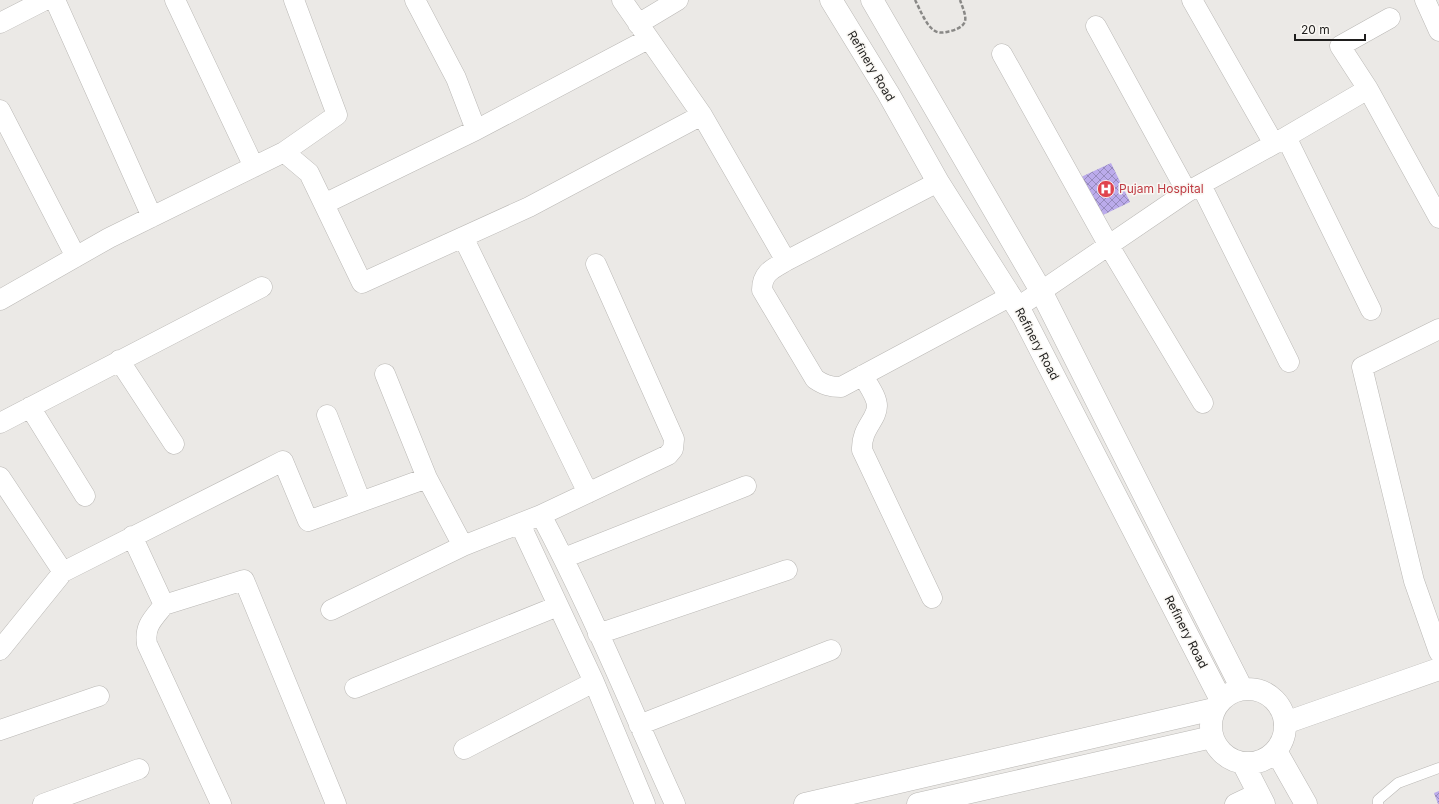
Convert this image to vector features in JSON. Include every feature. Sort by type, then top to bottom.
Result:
[{"type":"main road","name":"Refinery Road","points":[[831,0],[888,93],[938,182],[1014,301],[1217,705]]},
{"type":"main road","name":"Refinery Road","points":[[872,0],[1041,291],[1242,689]]},
{"type":"main road","points":[[1285,723],[1439,669]]},
{"type":"main road","points":[[1242,689],[1256,689],[1268,694],[1277,703],[1283,714],[1285,723],[1283,740],[1276,751],[1266,759],[1255,763],[1243,763],[1232,760],[1222,753],[1212,737],[1210,721],[1217,705],[1230,693],[1242,689]]},
{"type":"main road","points":[[805,804],[1217,705]]},
{"type":"main road","points":[[918,804],[1212,737]]},
{"type":"main road","points":[[1276,751],[1306,804]]},
{"type":"main road","points":[[1243,763],[1261,798]]},
{"type":"street","points":[[0,23],[20,6],[45,0]]},
{"type":"street","points":[[55,0],[152,217]]},
{"type":"street","points":[[175,0],[254,167]]},
{"type":"street","points":[[0,300],[76,257],[152,217],[284,152],[337,115],[294,0]]},
{"type":"street","points":[[415,0],[456,78],[476,130]]},
{"type":"street","points":[[622,0],[702,115],[786,261]]},
{"type":"street","points":[[324,204],[476,130],[643,31],[678,0]]},
{"type":"street","points":[[1192,0],[1280,141],[1371,310]]},
{"type":"street","points":[[1425,0],[1439,31]]},
{"type":"street","points":[[1390,18],[1340,46],[1368,89],[1439,218]]},
{"type":"street","points":[[1096,26],[1194,188],[1289,362]]},
{"type":"street","points":[[1002,54],[1109,246],[1203,403]]},
{"type":"street","points":[[938,182],[786,261],[767,272],[762,280],[762,290],[815,379],[823,385],[832,387],[841,386],[1014,301],[1041,291],[1194,188],[1280,141],[1368,89]]},
{"type":"street","points":[[0,110],[76,257]]},
{"type":"street","points":[[284,152],[309,173],[362,283],[529,207],[702,115]]},
{"type":"street","points":[[463,237],[588,493]]},
{"type":"street","points":[[331,610],[463,546],[520,524],[588,493],[668,455],[673,449],[674,439],[596,264]]},
{"type":"street","points":[[0,422],[262,287]]},
{"type":"street","points":[[1439,329],[1362,368],[1414,581],[1439,652]]},
{"type":"street","points":[[119,360],[174,444]]},
{"type":"street","points":[[385,374],[427,478],[463,546]]},
{"type":"street","points":[[863,375],[877,405],[876,412],[864,432],[862,450],[932,598]]},
{"type":"street","points":[[30,407],[85,496]]},
{"type":"street","points":[[327,415],[361,502]]},
{"type":"street","points":[[0,650],[63,572],[283,461],[308,521],[427,478]]},
{"type":"street","points":[[0,477],[63,572]]},
{"type":"street","points":[[564,558],[746,486]]},
{"type":"street","points":[[541,515],[564,558],[616,670],[675,804]]},
{"type":"street","points":[[520,524],[594,682],[645,804]]},
{"type":"street","points":[[132,536],[164,605]]},
{"type":"street","points":[[598,634],[787,570]]},
{"type":"street","points":[[221,804],[147,644],[145,634],[147,628],[164,605],[244,580],[336,804]]},
{"type":"street","points":[[356,688],[558,606]]},
{"type":"street","points":[[639,725],[831,650]]},
{"type":"street","points":[[464,749],[594,682]]},
{"type":"street","points":[[0,730],[99,696]]},
{"type":"street","points":[[43,804],[139,769]]},
{"type":"street","points":[[1236,804],[1261,798]]},
{"type":"lane","points":[[1378,804],[1378,800],[1398,783],[1439,768]]},
{"type":"path","points":[[915,0],[931,27],[935,31],[944,33],[961,28],[964,24],[965,15],[960,0]]},
{"type":"building","points":[[1111,163],[1130,202],[1101,216],[1081,177]]},
{"type":"building","points":[[1439,791],[1439,804],[1438,804],[1434,793]]},
{"type":"place","name":"Pujam Hospital","points":[[1106,189]]}]
